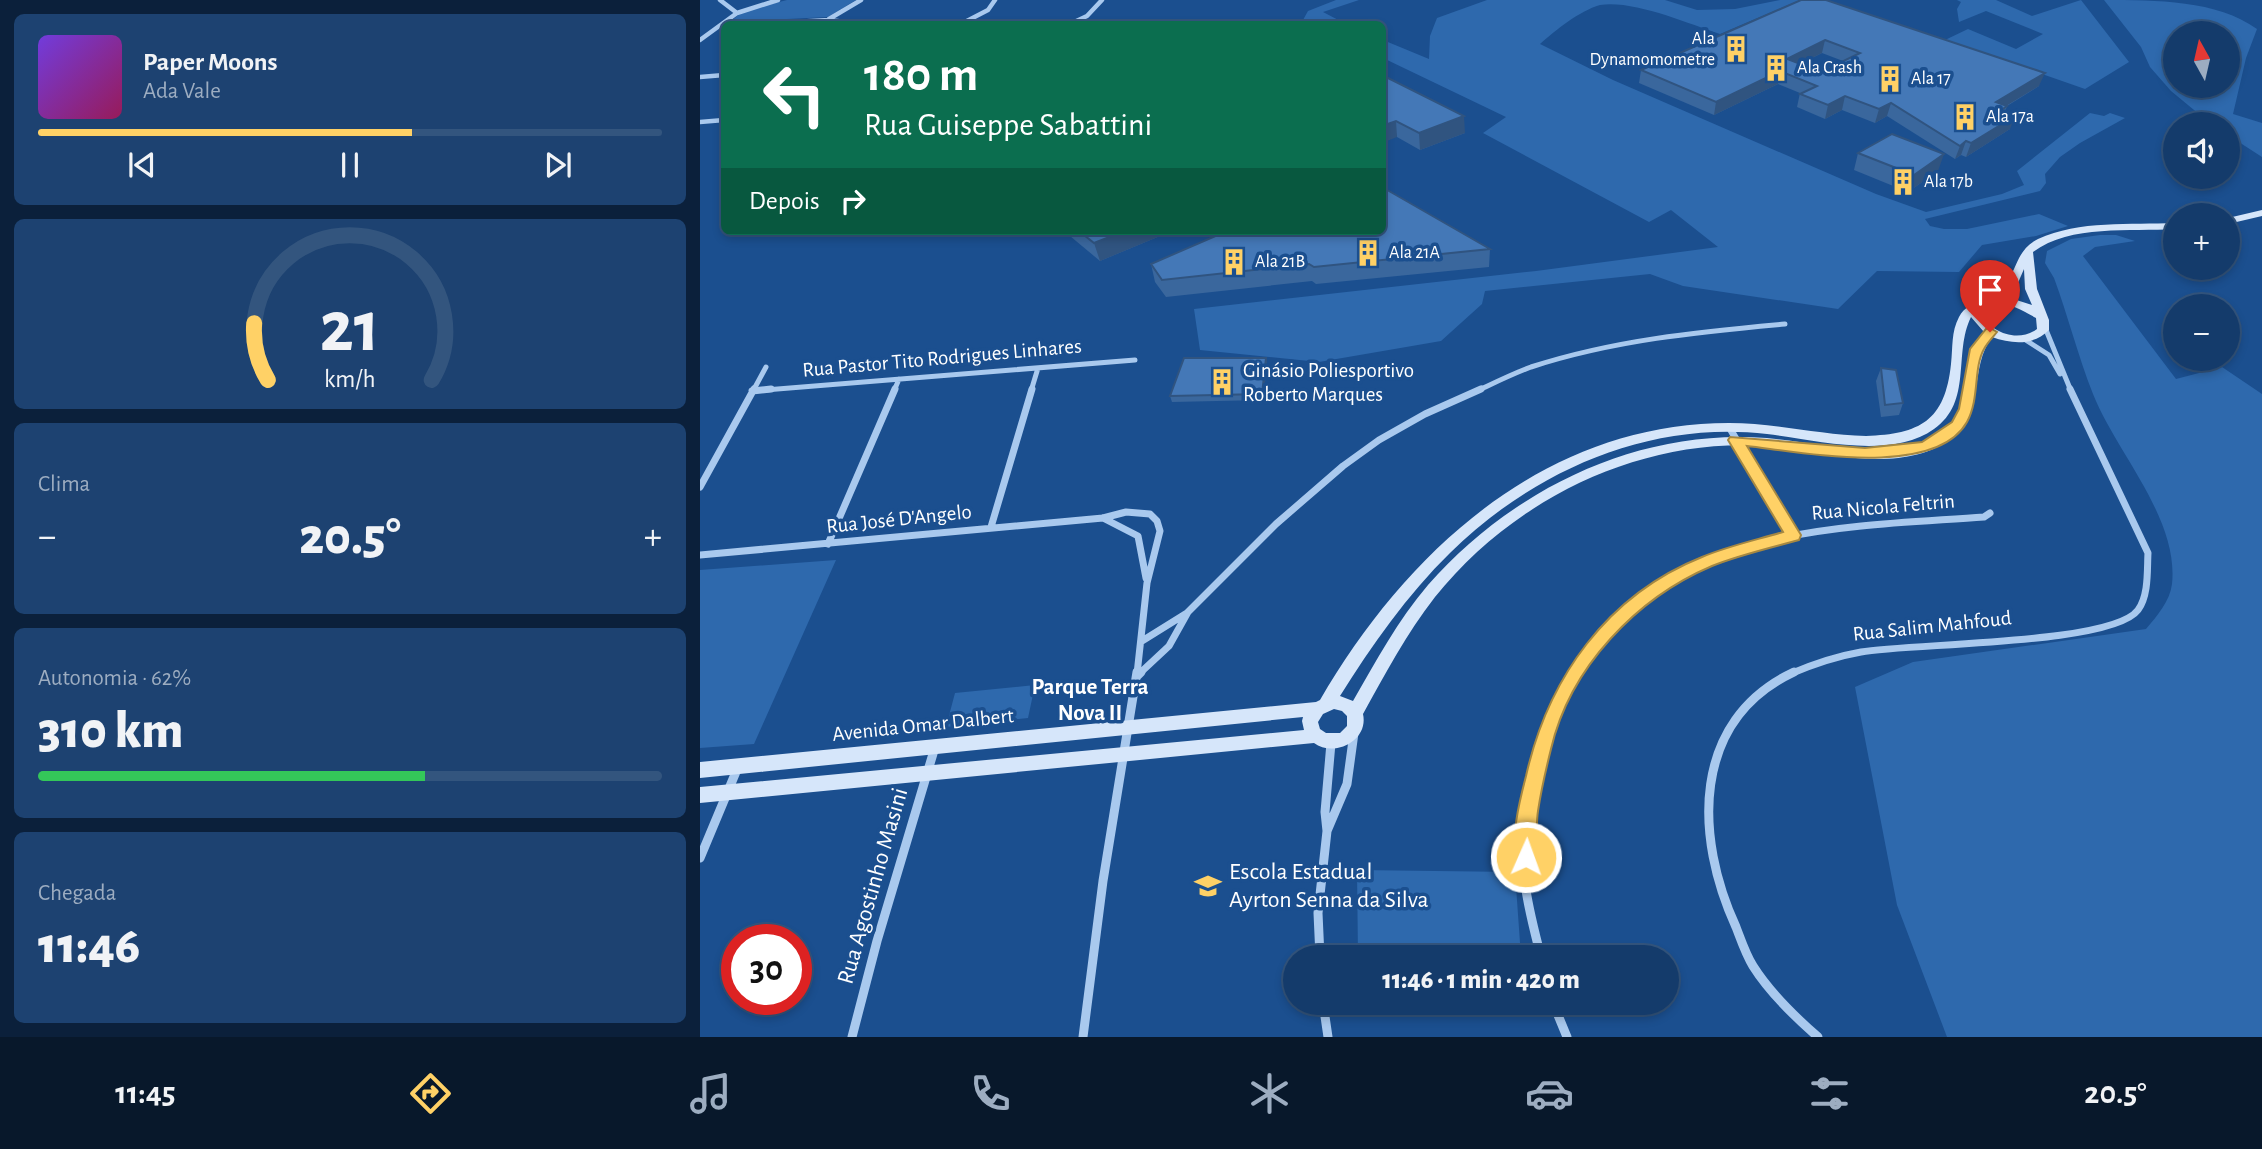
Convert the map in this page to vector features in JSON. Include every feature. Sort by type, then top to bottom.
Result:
[{"type":"street","points":[[720,0],[737,13]]},
{"type":"street","points":[[726,21],[737,13],[778,0]]},
{"type":"street","points":[[828,20],[861,0]]},
{"type":"street","points":[[967,21],[988,10],[995,0]]},
{"type":"street","points":[[1076,21],[1087,16],[1102,0]]},
{"type":"street","points":[[811,21],[836,21]]},
{"type":"street","points":[[700,40],[721,24]]},
{"type":"street","points":[[700,77],[721,75]]},
{"type":"street","points":[[700,122],[721,120]]},
{"type":"street","points":[[2240,218],[2262,213]]},
{"type":"street","points":[[2240,227],[2262,222]]},
{"type":"street","points":[[1999,299],[2012,287],[2028,250],[2062,234],[2163,227]]},
{"type":"street","points":[[2120,230],[2163,234]]},
{"type":"street","points":[[1976,306],[1973,312],[1975,318],[1990,332],[2013,339],[2039,335],[2042,320],[2031,289],[2028,250]]},
{"type":"street","points":[[1319,945],[1318,913],[1327,831],[1322,739],[1310,721],[1415,582],[1490,509],[1537,481],[1600,452],[1669,432],[1885,440],[1925,430],[1937,421],[1950,403],[1956,374],[1959,330],[1976,306],[1999,299],[2021,304],[2042,320]]},
{"type":"street","name":"Rua Salim Mahfoud","points":[[1818,1037],[1794,1016],[1753,966],[1721,895],[1707,823],[1709,785],[1716,754],[1754,698],[1791,673],[1860,652],[2069,634],[2120,624],[2138,610],[2147,583],[2148,553],[2070,390],[2042,320]]},
{"type":"street","points":[[1142,641],[1188,612],[1240,558],[1343,466],[1379,440],[1461,396],[1529,368],[1611,345],[1669,335],[1785,324]]},
{"type":"street","points":[[1327,831],[1342,806],[1353,759],[1356,713],[1387,655],[1430,594],[1490,532],[1539,498],[1582,477],[1630,458],[1732,434],[1865,453],[1926,447],[1958,425],[1966,409],[1976,349],[1990,332]]},
{"type":"street","name":"Rua Salim Mahfoud","points":[[2024,339],[2049,355],[2070,390]]},
{"type":"street","name":"Rua Pastor Tito Rodrigues Linhares","points":[[752,391],[1135,360]]},
{"type":"street","points":[[700,487],[766,367]]},
{"type":"street","points":[[991,527],[1038,368]]},
{"type":"street","points":[[828,544],[899,379]]},
{"type":"street","points":[[1732,434],[1793,535]]},
{"type":"street","name":"Rua José D'Angelo","points":[[700,555],[1102,518],[1139,512],[1150,514],[1157,521],[1160,531],[1147,583]]},
{"type":"street","name":"Rua Nicola Feltrin","points":[[1539,945],[1525,879],[1527,814],[1542,744],[1563,695],[1580,666],[1615,621],[1657,588],[1707,561],[1793,535],[1984,517],[1990,513]]},
{"type":"street","points":[[1083,1037],[1123,753],[1142,641],[1147,583],[1138,536],[1102,518]]},
{"type":"street","points":[[1137,676],[1169,646],[1188,612]]},
{"type":"street","points":[[1322,706],[1344,703],[1356,713]]},
{"type":"street","name":"Avenida Omar Dalbert","points":[[700,770],[1322,706]]},
{"type":"street","points":[[700,796],[1123,753],[1322,739],[1343,740],[1354,732]]},
{"type":"street","name":"Rua Agostinho Masini","points":[[852,1037],[935,747]]},
{"type":"street","points":[[700,858],[738,766]]},
{"type":"street","points":[[1325,1015],[1328,1037]]},
{"type":"street","points":[[1558,1015],[1567,1037]]},
{"type":"shaded area","points":[[787,0],[856,0],[828,17],[731,21],[743,11]]},
{"type":"shaded area","points":[[1336,0],[1359,0],[1323,12],[1340,21],[1294,21],[1303,20],[1308,11]]},
{"type":"shaded area","points":[[1487,0],[1665,0],[1697,10],[1735,9],[1780,0],[1800,0],[1720,34],[1644,9],[1614,4],[1600,5],[1576,16],[1540,44],[1613,80],[1876,194],[1926,212],[2002,194],[2024,185],[2017,171],[2090,113],[2104,116],[2110,113],[2125,118],[2060,157],[2045,174],[2046,183],[2040,191],[1925,219],[1930,226],[1967,229],[2039,214],[2068,226],[2036,236],[1982,245],[1959,272],[1877,271],[1838,309],[1683,286],[1650,274],[1485,291],[1482,304],[1441,341],[1319,362],[1200,350],[1194,309],[1536,271],[1718,247],[1671,210],[1649,222],[1483,133],[1506,117],[1386,59],[1386,41],[1429,59],[1430,36],[1437,18]]},
{"type":"shaded area","points":[[1957,0],[1996,0],[2032,16],[2081,0],[2129,62],[2085,89],[1945,40],[1968,29],[2016,49],[2043,34],[1986,11],[1959,22],[1957,9],[1961,2]]},
{"type":"shaded area","points":[[2104,0],[2144,0],[2205,7],[2241,19],[2257,29],[2240,84],[2240,21],[2163,21],[2163,82],[2150,67],[2141,47]]},
{"type":"shaded area","points":[[2179,98],[2237,98],[2233,112],[2196,112]]},
{"type":"shaded area","points":[[2240,116],[2262,123],[2262,157],[2240,143]]},
{"type":"shaded area","points":[[2116,235],[2135,241],[2095,247],[2083,256],[2163,362],[2163,371],[2170,371],[2176,379],[2207,371],[2228,371],[2262,394],[2262,1037],[1947,1037],[1897,905],[1855,687],[1913,662],[2146,629],[2162,608],[2171,590],[2172,559],[2166,535],[2144,486],[2093,394],[2054,278],[2045,263],[2047,251],[2071,239]]},
{"type":"shaded area","points":[[836,560],[754,744],[700,748],[700,570]]},
{"type":"shaded area","points":[[1035,685],[1028,718],[946,727],[955,693]]},
{"type":"shaded area","points":[[1357,870],[1515,872],[1520,945],[1358,945]]},
{"type":"building","points":[[1801,0],[1826,0],[2045,73],[1996,102],[2007,106],[2000,111],[2015,116],[1971,143],[1966,141],[1960,146],[1891,103],[1879,109],[1845,96],[1828,105],[1800,94],[1817,86],[1780,71],[1716,102],[1641,70]],"holes":[[[1825,40],[1860,53],[1821,72],[1787,59]]]},
{"type":"building","points":[[1386,77],[1464,116],[1419,133],[1396,121],[1386,125]]},
{"type":"building","points":[[1892,134],[1944,154],[1914,175],[1858,153]]},
{"type":"building","points":[[1386,189],[1490,249],[1162,280],[1151,264],[1218,235],[1386,235]]},
{"type":"building","points":[[1084,235],[1115,235],[1094,243]]},
{"type":"building","name":"Ginásio Poliesportivo Roberto Marques","points":[[1184,358],[1266,358],[1262,394],[1170,396]]},
{"type":"building","points":[[1881,368],[1896,370],[1903,403],[1885,405]]},
{"type":"place","name":"Ala Dynamomometre","points":[[1736,49]]},
{"type":"place","name":"Ala Crash","points":[[1776,68]]},
{"type":"place","name":"Ala 17","points":[[1890,79]]},
{"type":"place","name":"Ala 17a","points":[[1965,117]]},
{"type":"place","name":"Ala 17b","points":[[1903,182]]},
{"type":"place","name":"Ala 21A","points":[[1368,253]]},
{"type":"place","name":"Ala 21B","points":[[1234,262]]},
{"type":"place","name":"Ginásio Poliesportivo Roberto Marques","points":[[1222,382]]},
{"type":"place","name":"Escola Estadual Ayrton Senna da Silva","points":[[1208,886]]},
{"type":"district","name":"Parque Terra Nova II","points":[[1090,700]]},
{"type":"route","points":[[1526,857],[1527,814],[1542,744],[1563,695],[1580,666],[1615,621],[1657,588],[1707,561],[1793,535],[1735,440],[1836,452],[1897,452],[1926,447],[1958,425],[1966,409],[1976,349],[1990,332]]}]
